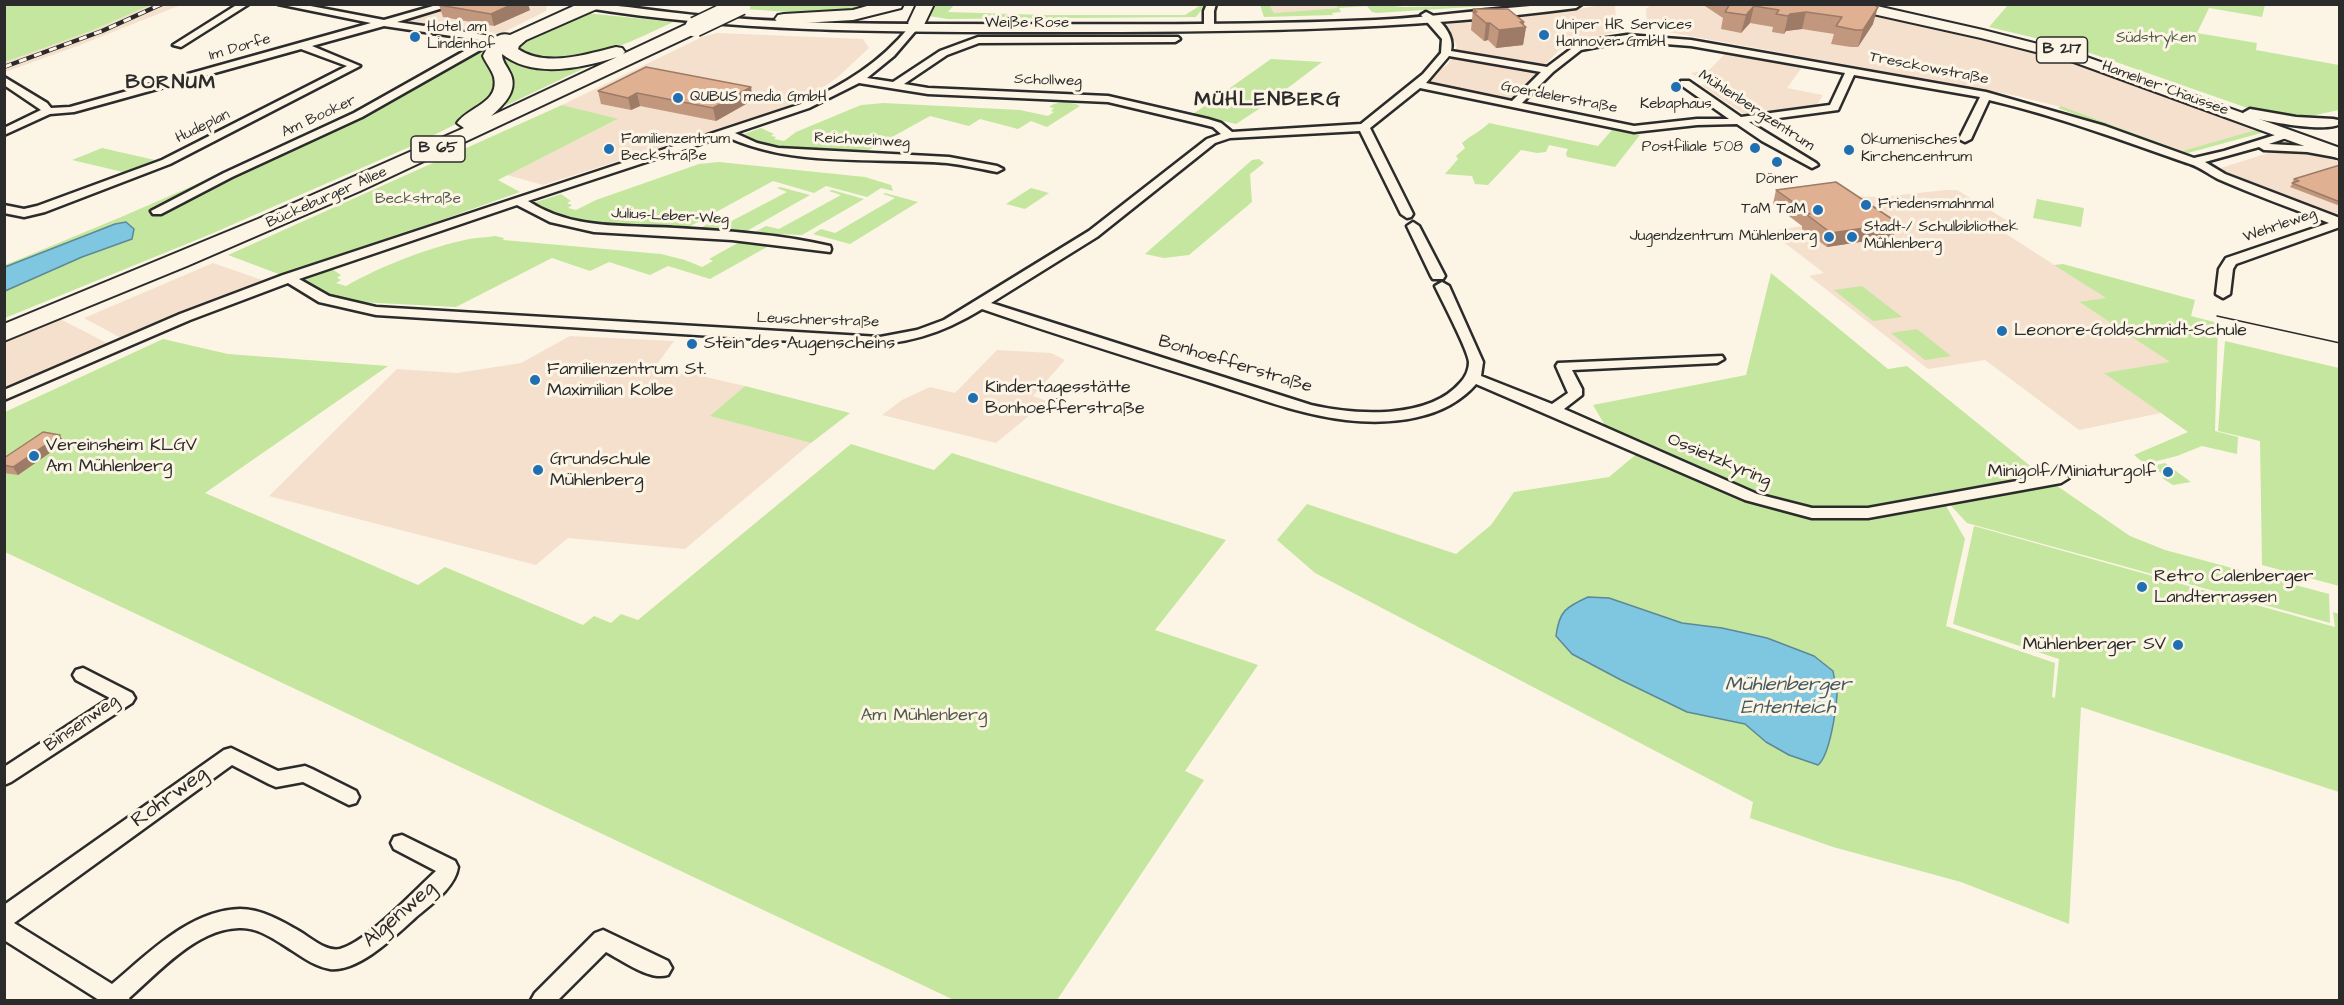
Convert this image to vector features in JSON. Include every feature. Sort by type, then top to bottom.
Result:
[{"type":"highway","name":"Bückeburger Allee","points":[[4,333],[443,147],[689,26],[727,4]]},
{"type":"highway","points":[[784,19],[854,15],[895,4]]},
{"type":"highway","points":[[909,26],[915,4]]},
{"type":"highway","points":[[909,26],[927,4]]},
{"type":"highway","points":[[588,5],[520,36],[510,44],[509,51],[519,59],[534,62],[558,63],[591,59],[689,26]]},
{"type":"highway","points":[[428,145],[465,124],[489,107],[501,94],[504,81],[492,56],[498,45],[519,30],[588,5]]},
{"type":"highway","name":"Bückeburger Allee","points":[[4,323],[196,250],[689,26],[741,5]]},
{"type":"main road","points":[[630,4],[784,19],[909,26]]},
{"type":"main road","points":[[1428,17],[1530,4]]},
{"type":"main road","points":[[588,5],[735,22],[909,26],[1428,17],[1519,12],[1576,4]]},
{"type":"main road","name":"Hamelner Chaussee","points":[[1846,4],[1983,34],[2076,58],[2340,147]]},
{"type":"main road","name":"Hamelner Chaussee","points":[[1868,4],[1985,30],[2083,56],[2250,113],[2340,154]]},
{"type":"main road","points":[[2250,113],[2296,122],[2337,124]]},
{"type":"main road","points":[[2299,135],[2337,124]]},
{"type":"street","points":[[178,45],[245,4]]},
{"type":"street","points":[[282,4],[384,23]]},
{"type":"street","name":"Im Dorfe","points":[[4,132],[48,111],[70,110],[452,4]]},
{"type":"street","points":[[1209,22],[1212,4]]},
{"type":"street","points":[[1209,22],[1219,4]]},
{"type":"street","points":[[1407,214],[1364,127],[1432,70],[1446,52],[1448,45],[1445,36],[1428,17]]},
{"type":"street","name":"Am Booker","points":[[157,211],[196,190],[386,101],[479,47],[484,38],[384,23]]},
{"type":"street","points":[[4,396],[185,317],[288,278],[518,200],[797,110],[860,80],[903,43],[909,26]]},
{"type":"street","name":"Tresckowstraße","points":[[1514,104],[1549,70],[1578,48],[1600,42],[1636,38],[1691,43],[1986,95],[2057,113],[2173,156],[2194,161],[2221,176],[2340,223]]},
{"type":"street","name":"Weiße Rose","points":[[893,87],[941,54],[963,43],[978,40],[1175,39]]},
{"type":"street","name":"Hudeplan","points":[[4,209],[24,213],[41,209],[166,162],[353,70],[355,66],[303,46]]},
{"type":"street","points":[[1446,52],[1549,70]]},
{"type":"street","name":"Goerdelerstraße","points":[[1416,84],[1634,129],[1697,122],[1721,123],[1834,108],[1851,70]]},
{"type":"street","name":"Schollweg","points":[[860,80],[928,91],[1108,99],[1204,121],[1217,125],[1229,135]]},
{"type":"street","points":[[5,82],[44,105],[48,111]]},
{"type":"street","name":"Mühlenbergzentrum","points":[[1685,83],[1740,121],[1812,165]]},
{"type":"street","points":[[1965,139],[1986,95]]},
{"type":"street","name":"Leuschnerstraße","points":[[288,278],[324,299],[376,311],[880,341],[920,334],[949,322],[981,304],[1093,234],[1199,148],[1211,141],[1229,135],[1364,127]]},
{"type":"street","name":"Reichweinweg","points":[[728,133],[747,143],[778,151],[949,160],[997,169]]},
{"type":"street","points":[[2265,147],[2299,135]]},
{"type":"street","points":[[2194,161],[2299,135]]},
{"type":"street","points":[[2236,151],[2265,147],[2307,149],[2340,154]]},
{"type":"street","name":"Julius-Leber-Weg","points":[[518,200],[545,217],[588,228],[782,240],[825,249]]},
{"type":"street","name":"Wehrleweg","points":[[2223,294],[2226,269],[2231,261],[2340,223]]},
{"type":"street","points":[[1413,226],[1476,362],[1473,378]]},
{"type":"street","name":"Bonhoefferstraße","points":[[981,304],[1297,406],[1341,416],[1393,415],[1438,407],[1465,390],[1473,378]]},
{"type":"street","points":[[1553,410],[1575,395],[1575,388],[1563,366],[1717,359]]},
{"type":"street","name":"Ossietzkyring","points":[[1473,378],[1493,384],[1751,497],[1812,513],[1868,513],[2061,478]]},
{"type":"street","name":"Binsenweg","points":[[4,777],[125,698],[83,675]]},
{"type":"street","name":"Rohrweg","points":[[4,918],[231,755],[276,779],[305,774],[349,797]]},
{"type":"street","name":"Algenweg","points":[[116,999],[192,934],[212,923],[242,918],[259,922],[330,960],[348,956],[365,947],[446,875],[447,867],[402,843]]},
{"type":"street","points":[[4,928],[116,999]]},
{"type":"street","points":[[543,1000],[603,940],[660,968]]},
{"type":"shaded area","points":[[1652,4],[1821,4],[1935,27],[2024,48],[2083,66],[2258,130],[2182,151],[2069,109],[2013,95],[1668,32],[1647,23],[1646,9]]},
{"type":"shaded area","points":[[151,5],[181,5],[5,72],[4,62],[91,31]]},
{"type":"shaded area","points":[[463,5],[547,5],[546,11],[496,36],[402,23]]},
{"type":"shaded area","points":[[1268,5],[1336,5],[1339,8],[1274,13]]},
{"type":"shaded area","points":[[1601,5],[1615,6],[1616,22],[1621,31],[1590,38],[1559,50],[1514,98],[1501,98],[1425,82],[1448,64],[1457,46],[1445,23]]},
{"type":"shaded area","points":[[717,33],[863,39],[869,48],[838,77],[822,88],[767,118],[696,136],[543,185],[507,175],[617,120],[562,105],[702,37]]},
{"type":"shaded area","points":[[1726,53],[1803,66],[1787,88],[1823,95],[1817,105],[1745,115],[1700,85],[1707,84],[1691,73],[1709,70]]},
{"type":"shaded area","points":[[2290,151],[2339,159],[2339,216],[2226,172],[2221,168],[2268,153]]},
{"type":"shaded area","name":"Leonore-Goldschmidt-Schule","points":[[1957,190],[2016,226],[2006,234],[2106,298],[2080,303],[2171,362],[2105,373],[2161,413],[2079,430],[1985,360],[1928,369],[1809,276],[1824,273],[1769,231],[1803,226],[1773,204],[1832,196],[1882,197]]},
{"type":"shaded area","points":[[213,263],[262,280],[123,339],[84,318]]},
{"type":"shaded area","points":[[60,319],[111,345],[5,393],[5,341]]},
{"type":"shaded area","name":"Grundschule Mühlenberg","points":[[570,336],[674,341],[652,371],[697,375],[745,386],[711,416],[811,443],[685,549],[568,538],[536,565],[269,496],[397,369],[457,373],[521,363]]},
{"type":"shaded area","name":"Kindertagesstätte Bonhoefferstraße","points":[[997,350],[1051,353],[1065,360],[1033,396],[1047,401],[996,443],[882,415],[902,400],[930,387],[955,393]]},
{"type":"green space","points":[[753,4],[887,5],[835,15],[744,9]]},
{"type":"green space","points":[[933,4],[954,5],[948,12],[1044,15],[1185,15],[1205,5],[1196,17],[948,19],[929,16]]},
{"type":"green space","points":[[1371,4],[1404,7],[1502,5],[1377,13],[1372,12],[1367,6],[1338,8],[1336,5]]},
{"type":"green space","points":[[4,5],[151,5],[91,31],[5,62]]},
{"type":"green space","points":[[1260,5],[1269,5],[1274,13],[1339,8],[1341,12],[1332,13],[1333,15],[1264,17]]},
{"type":"green space","points":[[1821,5],[1833,5],[1979,36],[2073,61],[2265,132],[2188,153],[2168,149],[2058,108],[2061,106],[2182,151],[2256,130],[2053,56],[1948,30]]},
{"type":"green space","name":"Südstryken","points":[[2008,5],[2265,5],[2262,17],[2209,8],[2197,33],[2257,43],[2256,50],[2339,65],[2339,110],[2301,118],[2256,111],[2073,47],[1989,27]]},
{"type":"green space","points":[[586,13],[673,22],[635,40],[597,54],[577,58],[557,59],[516,52],[517,41]]},
{"type":"green space","points":[[477,45],[492,45],[496,95],[466,119],[414,145],[211,234],[5,318],[5,265],[125,215],[303,135]]},
{"type":"green space","points":[[503,53],[507,56],[595,63],[505,106],[505,100],[513,91],[515,84],[499,54]]},
{"type":"green space","points":[[1271,59],[1322,62],[1236,124],[1193,114]]},
{"type":"green space","points":[[884,103],[1020,110],[1048,116],[1054,112],[1051,111],[1054,108],[1049,107],[1056,104],[1068,103],[1080,106],[1047,127],[1031,121],[1018,129],[980,119],[969,126],[930,116],[867,151],[782,147],[761,143],[744,134],[761,128],[774,134],[771,136],[776,137],[774,139],[784,141],[796,132],[861,105]]},
{"type":"green space","name":"Beckstraße","points":[[562,105],[618,119],[498,180],[520,192],[284,276],[228,255]]},
{"type":"green space","points":[[1489,123],[1598,146],[1612,130],[1640,135],[1615,167],[1567,157],[1568,149],[1549,145],[1546,152],[1521,150],[1488,185],[1475,184],[1472,176],[1445,174],[1458,159],[1456,156],[1465,148],[1462,143]]},
{"type":"green space","points":[[102,148],[155,160],[123,172],[72,160]]},
{"type":"green space","points":[[1259,159],[1264,163],[1250,174],[1252,202],[1189,255],[1164,258],[1145,254],[1252,160]]},
{"type":"green space","points":[[719,162],[865,177],[891,185],[893,191],[881,188],[867,197],[826,186],[814,193],[773,181],[685,229],[596,226],[546,213],[533,203],[561,194],[571,201],[567,203],[572,205],[568,208],[576,210],[596,200],[699,164]]},
{"type":"green space","points":[[777,188],[810,195],[745,232],[699,229],[711,222],[722,226],[787,192]]},
{"type":"green space","points":[[1031,188],[1049,193],[1025,209],[1006,204]]},
{"type":"green space","points":[[829,191],[864,199],[802,235],[753,233],[766,226],[779,229],[841,195]]},
{"type":"green space","points":[[883,194],[918,202],[850,244],[813,234],[821,229],[835,233],[895,198]]},
{"type":"green space","points":[[2037,199],[2084,208],[2081,227],[2033,218]]},
{"type":"green space","points":[[495,236],[504,238],[503,240],[661,254],[702,267],[713,261],[709,259],[743,240],[774,243],[710,279],[668,266],[650,275],[609,262],[590,271],[552,258],[456,307],[358,302],[323,293],[303,280],[332,269],[341,275],[337,278],[341,280],[336,283],[346,286],[374,271],[422,252],[454,242]]},
{"type":"green space","points":[[2063,264],[2195,300],[2191,316],[2218,323],[2215,431],[2238,437],[2237,454],[2202,446],[2177,456],[2145,464],[2134,455],[2188,432],[2104,373],[2170,362],[2079,302],[2106,298],[2054,265]]},
{"type":"green space","points":[[1771,273],[1888,369],[1907,366],[2044,477],[2130,536],[2165,550],[2329,594],[2330,623],[1967,523],[1942,496],[1852,509],[1815,508],[1772,500],[1606,427],[1593,405],[1746,375]]},
{"type":"green space","points":[[1862,286],[1902,317],[1873,321],[1834,290]]},
{"type":"green space","points":[[1917,329],[1951,356],[1925,360],[1891,333]]},
{"type":"green space","name":"Am Mühlenberg","points":[[163,339],[228,354],[388,366],[205,493],[418,585],[445,567],[583,625],[594,616],[611,623],[621,614],[638,620],[851,444],[934,470],[952,453],[1226,540],[1155,630],[1258,665],[1185,771],[1204,780],[1057,1000],[954,1000],[5,552],[5,412]]},
{"type":"green space","points":[[2225,341],[2339,368],[2339,586],[2262,565],[2260,441],[2218,431]]},
{"type":"green space","points":[[745,386],[850,413],[811,443],[710,416]]},
{"type":"green space","points":[[1639,452],[1733,495],[1807,517],[1860,518],[1945,504],[1965,539],[1946,626],[2055,663],[2052,697],[2055,698],[2059,659],[1953,624],[1974,526],[2335,627],[2333,612],[2339,614],[2339,792],[2081,707],[2069,924],[1961,882],[1833,847],[1750,818],[1753,802],[1315,573],[1277,540],[1307,504],[1456,554],[1491,525],[1514,492],[1609,477]]},
{"type":"green space","name":"Minigolf/Miniaturgolf","points":[[2165,463],[2191,482],[2173,485],[2162,478],[2166,477],[2152,466]]},
{"type":"water","points":[[126,222],[134,229],[132,239],[82,257],[5,291],[5,267],[115,224]]},
{"type":"water","name":"Mühlenberger Ententeich","points":[[1588,597],[1609,598],[1682,623],[1722,628],[1767,638],[1814,656],[1833,671],[1837,692],[1832,732],[1822,760],[1818,765],[1789,755],[1766,742],[1745,724],[1687,712],[1572,654],[1556,636],[1559,621],[1569,607]]},
{"type":"building","points":[[513,4],[491,14],[439,5]]},
{"type":"building","points":[[1730,4],[1873,4],[1878,7],[1863,30],[1856,30],[1836,26],[1842,17],[1806,12],[1788,16],[1776,14],[1779,10],[1754,6],[1746,15],[1725,12]]},
{"type":"building","points":[[1473,9],[1508,9],[1524,22],[1520,22],[1526,27],[1499,30],[1490,23],[1486,23],[1473,12],[1477,12]]},
{"type":"building","points":[[646,67],[751,87],[713,108],[637,93],[628,98],[598,91]]},
{"type":"building","points":[[2340,165],[2340,202],[2292,183],[2299,181],[2294,179]]},
{"type":"building","points":[[1836,182],[1898,223],[1831,233],[1806,214],[1810,214],[1776,190]]},
{"type":"building","points":[[43,432],[60,435],[13,467],[4,465],[4,458]]},
{"type":"tram line","points":[[2217,316],[2340,343]]},
{"type":"railway","points":[[4,67],[102,31],[162,4]]},
{"type":"place","name":"Uniper HR Services Hannover GmbH","points":[[1544,35]]},
{"type":"place","name":"Hotel am Lindenhof","points":[[415,37]]},
{"type":"place","name":"Kebaphaus","points":[[1676,87]]},
{"type":"place","name":"QUBUS media GmbH","points":[[678,98]]},
{"type":"place","name":"Postfiliale 508","points":[[1755,148]]},
{"type":"place","name":"Familienzentrum Beckstraße","points":[[609,149]]},
{"type":"place","name":"Ökumenisches Kirchencentrum","points":[[1849,150]]},
{"type":"place","name":"Döner","points":[[1777,162]]},
{"type":"place","name":"Friedensmahnmal","points":[[1866,205]]},
{"type":"place","name":"TaM TaM","points":[[1818,210]]},
{"type":"place","name":"Jugendzentrum Mühlenberg","points":[[1829,237]]},
{"type":"place","name":"Stadt-/ Schulbibliothek Mühlenberg","points":[[1852,237]]},
{"type":"place","name":"Leonore-Goldschmidt-Schule","points":[[2002,331]]},
{"type":"place","name":"Stein des Augenscheins","points":[[692,344]]},
{"type":"place","name":"Familienzentrum St. Maximilian Kolbe","points":[[535,380]]},
{"type":"place","name":"Kindertagesstätte Bonhoefferstraße","points":[[973,398]]},
{"type":"place","name":"Vereinsheim KLGV Am Mühlenberg","points":[[34,456]]},
{"type":"place","name":"Grundschule Mühlenberg","points":[[538,470]]},
{"type":"place","name":"Minigolf/Miniaturgolf","points":[[2168,472]]},
{"type":"place","name":"Retro Calenberger Landterrassen","points":[[2142,587]]},
{"type":"place","name":"Mühlenberger SV","points":[[2178,645]]},
{"type":"district","name":"BORNUM","points":[[171,84]]},
{"type":"district","name":"MÜHLENBERG","points":[[1268,101]]}]
